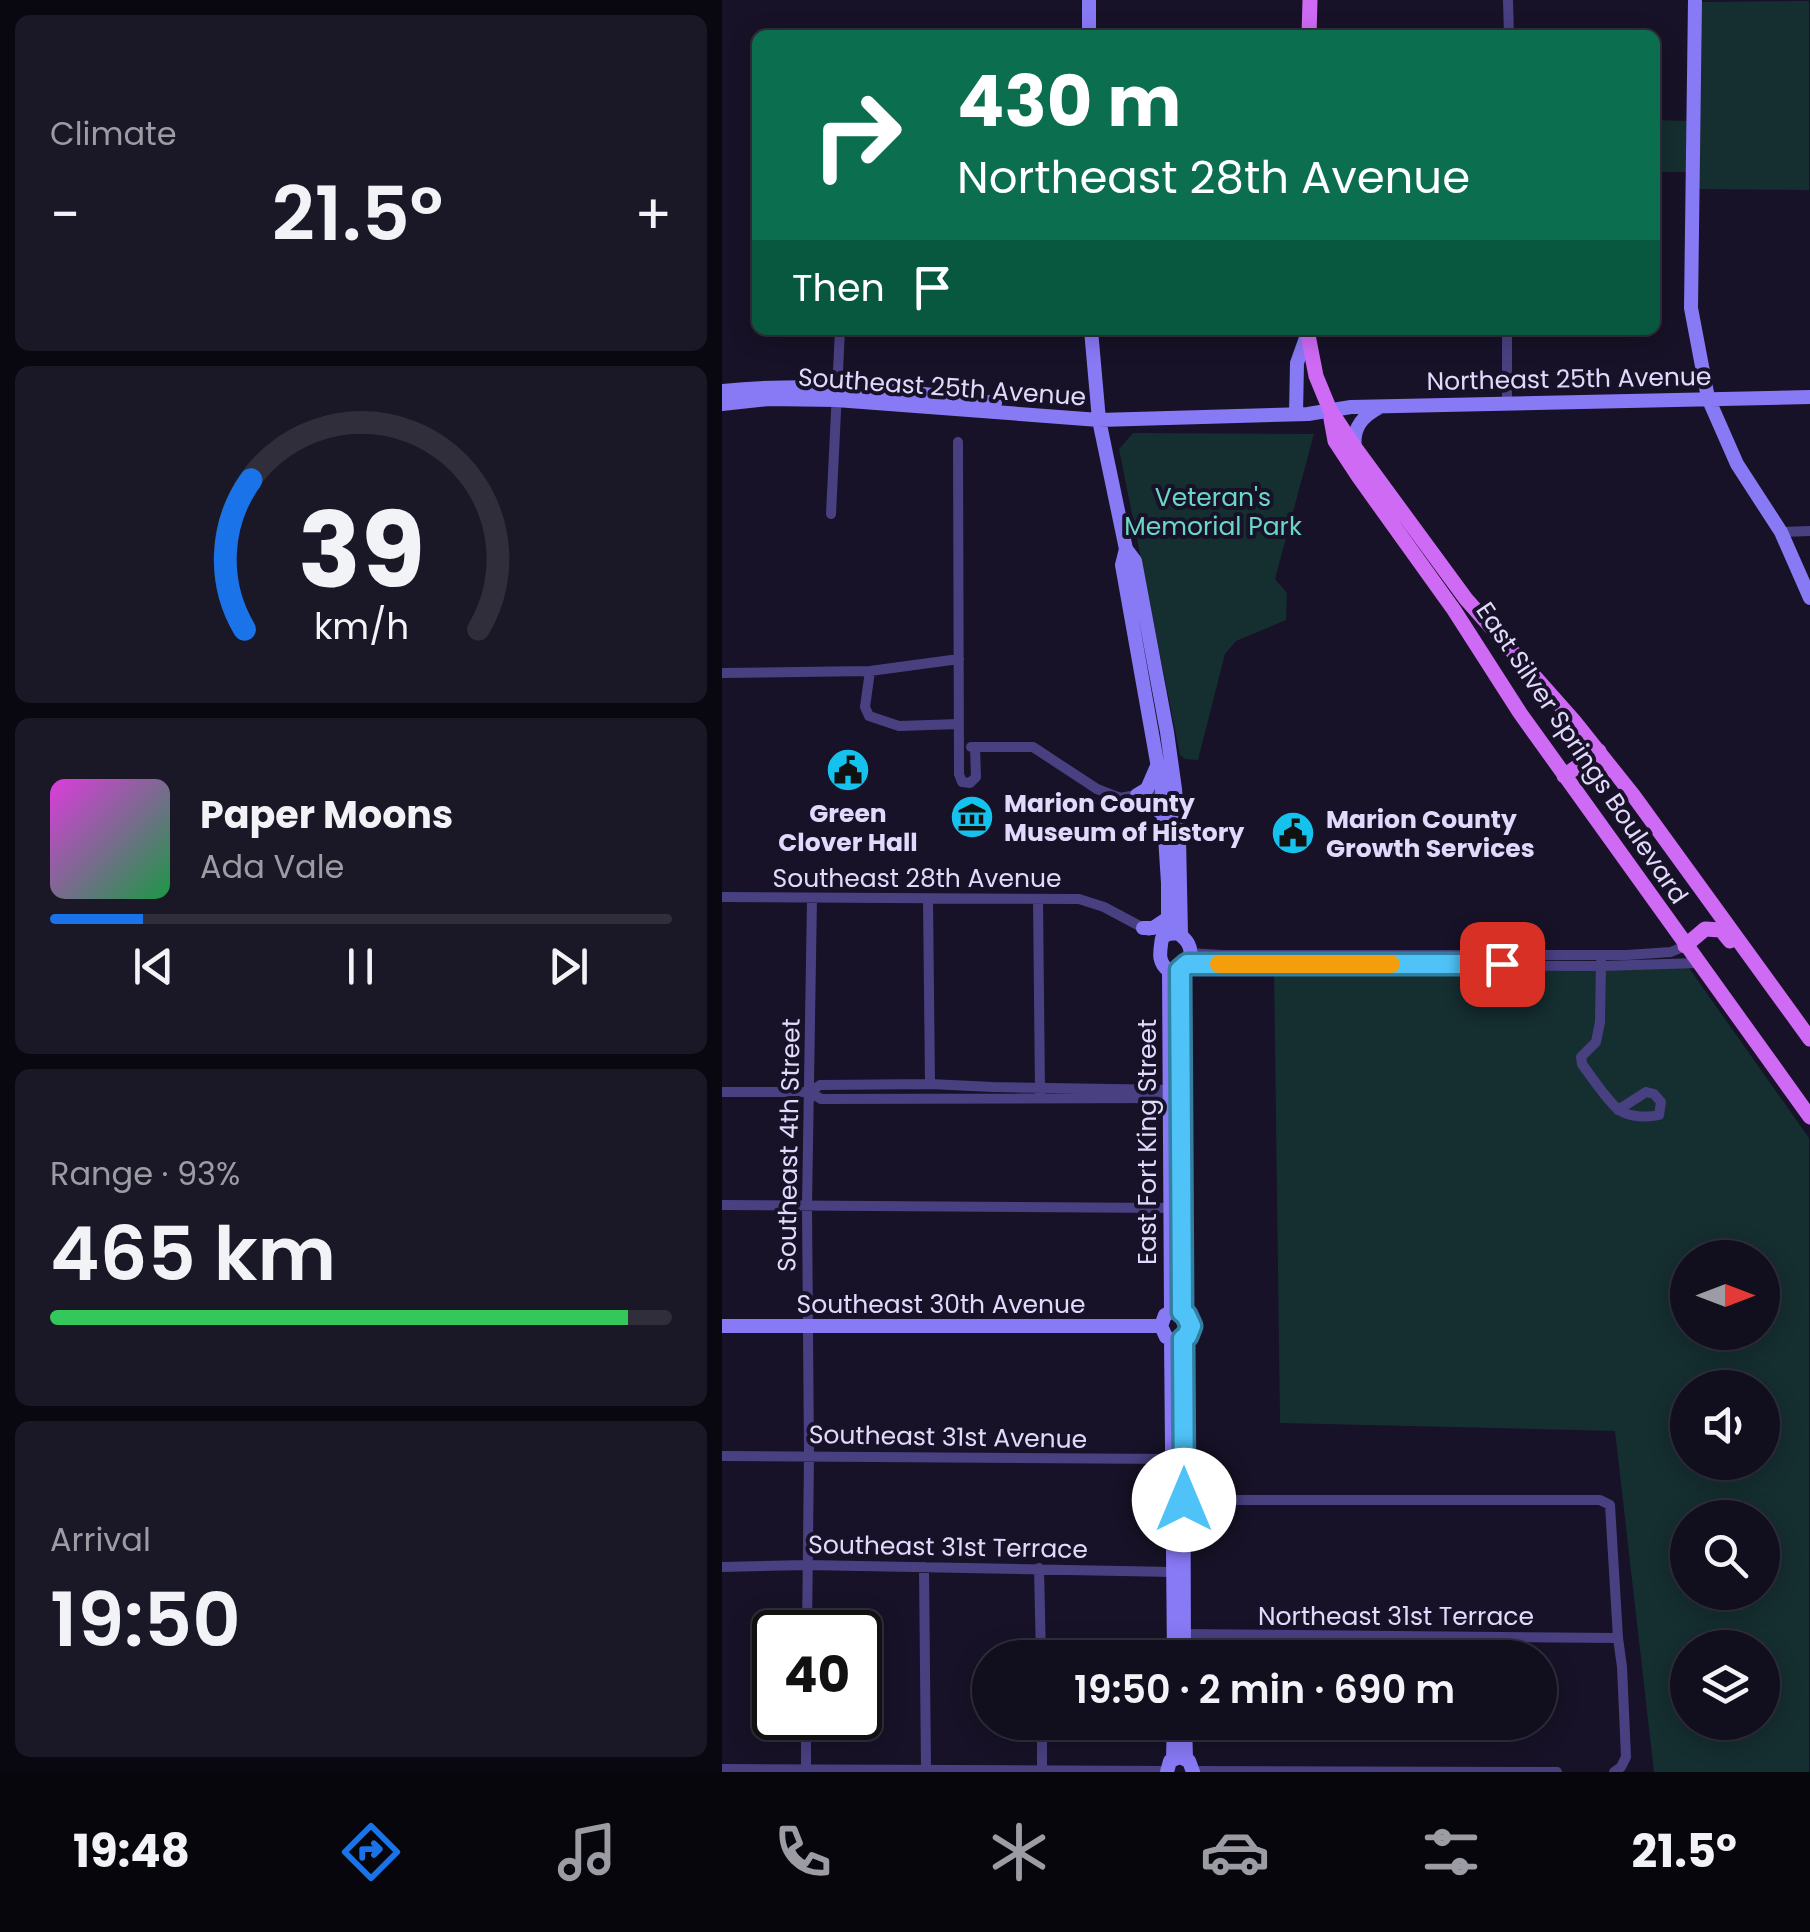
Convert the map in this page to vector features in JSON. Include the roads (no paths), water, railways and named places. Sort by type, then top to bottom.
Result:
[{"type":"main road","points":[[1309,30],[1310,0]]},
{"type":"main road","name":"East Silver Springs Boulevard","points":[[1307,335],[1316,376],[1330,410],[1356,449],[1466,599],[1599,751],[1810,1039]]},
{"type":"main road","name":"East Silver Springs Boulevard","points":[[1330,410],[1336,442],[1350,465],[1454,610],[1564,776],[1810,1117]]},
{"type":"main road","points":[[1564,776],[1599,751]]},
{"type":"main road","points":[[1686,946],[1705,929],[1722,930],[1778,1007],[1792,1016]]},
{"type":"street","points":[[1089,0],[1089,30]]},
{"type":"street","points":[[1508,0],[1509,30]]},
{"type":"street","points":[[1695,0],[1691,308],[1708,398],[1737,464],[1780,532],[1810,598]]},
{"type":"street","points":[[832,514],[840,335]]},
{"type":"street","points":[[1091,335],[1099,420],[1126,549],[1135,562],[1167,732],[1168,790],[1163,814],[1170,931]]},
{"type":"street","points":[[1296,414],[1298,363],[1306,335]]},
{"type":"street","points":[[1507,335],[1507,403]]},
{"type":"street","name":"Southeast 25th Avenue","points":[[722,391],[768,386],[1099,420],[1330,410]]},
{"type":"street","name":"Southeast 25th Avenue","points":[[722,404],[836,393]]},
{"type":"street","name":"Northeast 25th Avenue","points":[[1330,410],[1810,397]]},
{"type":"street","points":[[1356,449],[1356,430],[1362,418],[1380,406]]},
{"type":"street","points":[[958,442],[962,782],[970,783],[976,777],[975,747]]},
{"type":"street","points":[[1780,532],[1810,531]]},
{"type":"street","points":[[1126,549],[1122,565],[1158,762],[1179,838],[1170,931],[1159,956],[1162,966],[1601,960],[1698,963]]},
{"type":"street","points":[[722,674],[870,671],[959,659]]},
{"type":"street","points":[[870,671],[865,707],[869,716],[898,726],[959,724]]},
{"type":"street","points":[[959,748],[1032,747],[1097,789],[1120,798],[1168,790]]},
{"type":"street","points":[[1137,795],[1148,790],[1158,762]]},
{"type":"street","points":[[1137,795],[1163,814]]},
{"type":"street","name":"Southeast 28th Avenue","points":[[722,897],[1079,899],[1104,907],[1143,928]]},
{"type":"street","name":"Southeast 4th Street","points":[[807,1610],[812,898]]},
{"type":"street","points":[[928,899],[930,1084]]},
{"type":"street","points":[[1038,899],[1040,1094]]},
{"type":"street","points":[[1143,928],[1170,931],[1188,943],[1181,964]]},
{"type":"street","points":[[1601,960],[1671,952],[1686,946]]},
{"type":"street","points":[[1601,960],[1596,1042],[1581,1057],[1582,1064],[1618,1110]]},
{"type":"street","name":"East Fort King Street","points":[[1176,1312],[1169,1208],[1181,964]]},
{"type":"street","points":[[810,1092],[820,1085],[930,1084],[1040,1094]]},
{"type":"street","points":[[722,1092],[810,1092],[821,1099],[1175,1094]]},
{"type":"street","name":"East Fort King Street","points":[[1175,1094],[1176,1312]]},
{"type":"street","points":[[722,1205],[1169,1208]]},
{"type":"street","points":[[1176,1312],[1165,1316],[1161,1326],[1166,1337],[1177,1340]]},
{"type":"street","name":"East Fort King Street","points":[[1176,1312],[1186,1315],[1191,1326],[1187,1336],[1177,1340]]},
{"type":"street","name":"Southeast 30th Avenue","points":[[722,1326],[1161,1326]]},
{"type":"street","name":"East Fort King Street","points":[[1177,1340],[1173,1459],[1178,1501],[1173,1572],[1180,1640]]},
{"type":"street","name":"East Fort King Street","points":[[1177,1340],[1178,1640]]},
{"type":"street","name":"Southeast 31st Avenue","points":[[722,1456],[1173,1459]]},
{"type":"street","points":[[1178,1501],[1600,1500],[1610,1505],[1626,1757],[1618,1770]]},
{"type":"street","name":"Southeast 31st Terrace","points":[[722,1567],[1173,1572]]},
{"type":"street","points":[[924,1567],[926,1771]]},
{"type":"street","points":[[1039,1568],[1040,1640]]},
{"type":"street","name":"Northeast 31st Terrace","points":[[1179,1634],[1618,1638]]},
{"type":"street","points":[[806,1740],[806,1770]]},
{"type":"street","points":[[1042,1740],[1042,1770]]},
{"type":"street","points":[[1176,1740],[1180,1767]]},
{"type":"street","points":[[1180,1767],[1183,1740]]},
{"type":"street","points":[[722,1770],[1180,1767],[1557,1772]]},
{"type":"place","name":"Green Clover Hall","points":[[848,770]]},
{"type":"place","name":"Marion County Museum of History","points":[[972,817]]},
{"type":"place","name":"Marion County Growth Services","points":[[1293,833]]},
{"type":"park label","name":"Veteran's Memorial Park","points":[[1213,512]]}]
